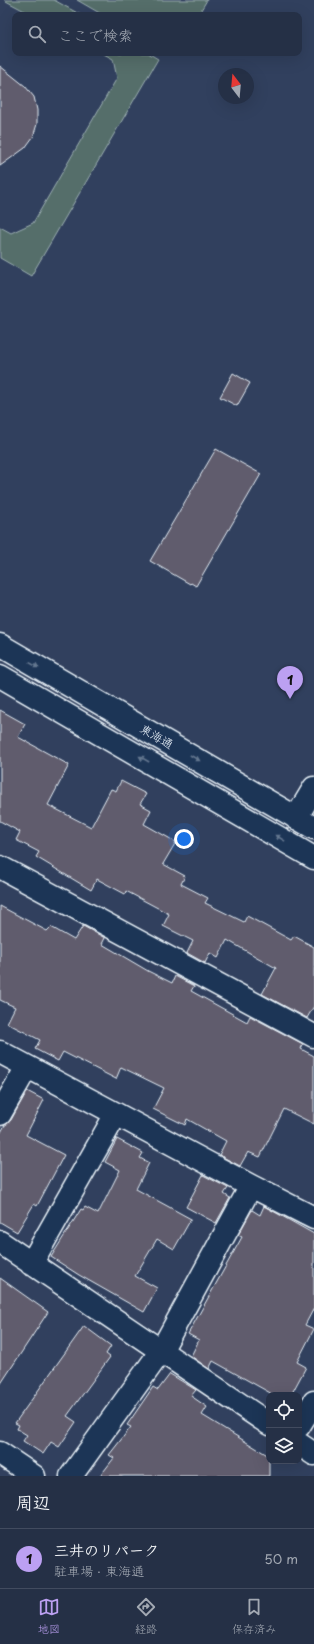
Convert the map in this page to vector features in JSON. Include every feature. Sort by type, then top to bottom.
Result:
[{"type":"street","name":"東海通","points":[[0,645],[305,823]]},
{"type":"street","points":[[0,676],[314,858]]},
{"type":"street","points":[[305,823],[314,788]]},
{"type":"street","points":[[0,867],[314,1036]]},
{"type":"street","points":[[0,1052],[314,1218]]},
{"type":"street","points":[[0,1114],[27,1067]]},
{"type":"street","points":[[31,1264],[116,1114]]},
{"type":"street","points":[[71,1476],[161,1351],[251,1186]]},
{"type":"street","points":[[0,1242],[266,1422]]},
{"type":"street","points":[[302,1421],[314,1402]]},
{"type":"street","points":[[302,1446],[314,1454]]},
{"type":"street","points":[[0,1453],[34,1476]]},
{"type":"green space","points":[[4,0],[54,0],[76,12],[26,12]]},
{"type":"green space","points":[[77,0],[207,0],[200,12],[98,12]]},
{"type":"green space","points":[[108,56],[153,56],[158,59],[31,276],[0,258],[0,227],[11,233],[33,223],[117,78],[113,59]]},
{"type":"building","points":[[0,66],[25,86],[34,97],[37,110],[37,124],[33,137],[25,148],[0,166]]},
{"type":"building","points":[[233,373],[250,383],[237,406],[220,397]]},
{"type":"building","points":[[216,449],[261,474],[196,586],[150,561]]},
{"type":"building","points":[[0,710],[25,724],[18,737],[69,765],[48,805],[91,827],[111,789],[116,791],[121,781],[146,794],[140,804],[151,810],[144,824],[176,842],[163,864],[185,876],[181,884],[208,898],[205,903],[244,922],[247,916],[291,940],[294,936],[314,947],[314,1006],[307,1018],[262,994],[276,968],[227,940],[218,958],[210,953],[205,963],[187,953],[193,941],[163,926],[169,914],[126,891],[125,894],[97,879],[91,890],[36,857],[39,852],[16,840],[20,832],[0,821]]},
{"type":"building","points":[[0,906],[47,931],[51,927],[74,940],[83,926],[105,938],[102,944],[148,971],[172,983],[175,976],[194,986],[191,991],[247,1022],[250,1016],[303,1044],[301,1049],[314,1056],[314,1124],[284,1109],[260,1157],[248,1152],[240,1166],[219,1155],[226,1141],[187,1119],[185,1125],[153,1109],[164,1088],[121,1067],[116,1079],[63,1052],[58,1061],[35,1049],[40,1040],[7,1023],[15,1007],[0,1000]]},
{"type":"building","points":[[27,1091],[44,1100],[26,1135],[64,1155],[37,1206],[34,1204],[17,1232],[0,1222],[0,1134],[5,1125],[11,1120]]},
{"type":"building","points":[[117,1139],[143,1153],[140,1158],[149,1163],[136,1189],[191,1219],[174,1249],[157,1239],[135,1276],[157,1288],[144,1312],[79,1275],[51,1257],[81,1209],[83,1210],[85,1207],[98,1214],[120,1170],[105,1162]]},
{"type":"building","points":[[203,1175],[228,1188],[224,1194],[230,1198],[216,1223],[186,1207]]},
{"type":"building","points":[[264,1206],[314,1234],[314,1308],[305,1325],[314,1329],[297,1362],[306,1367],[293,1392],[269,1392],[213,1361],[209,1369],[191,1356],[199,1340],[188,1334],[242,1237],[238,1235],[252,1210],[260,1215]]},
{"type":"building","points":[[0,1278],[48,1312],[0,1385]]},
{"type":"building","points":[[84,1326],[111,1346],[106,1354],[110,1357],[67,1416],[76,1422],[59,1447],[51,1442],[43,1454],[23,1441],[27,1435],[17,1429],[19,1425],[15,1423]]},
{"type":"building","points":[[170,1374],[196,1390],[191,1396],[207,1407],[202,1415],[266,1454],[266,1464],[269,1464],[269,1476],[100,1476],[114,1458],[109,1455],[131,1427],[127,1425],[153,1387],[158,1390]]},
{"type":"place","name":"三井のリパーク","points":[[290,699]]}]
